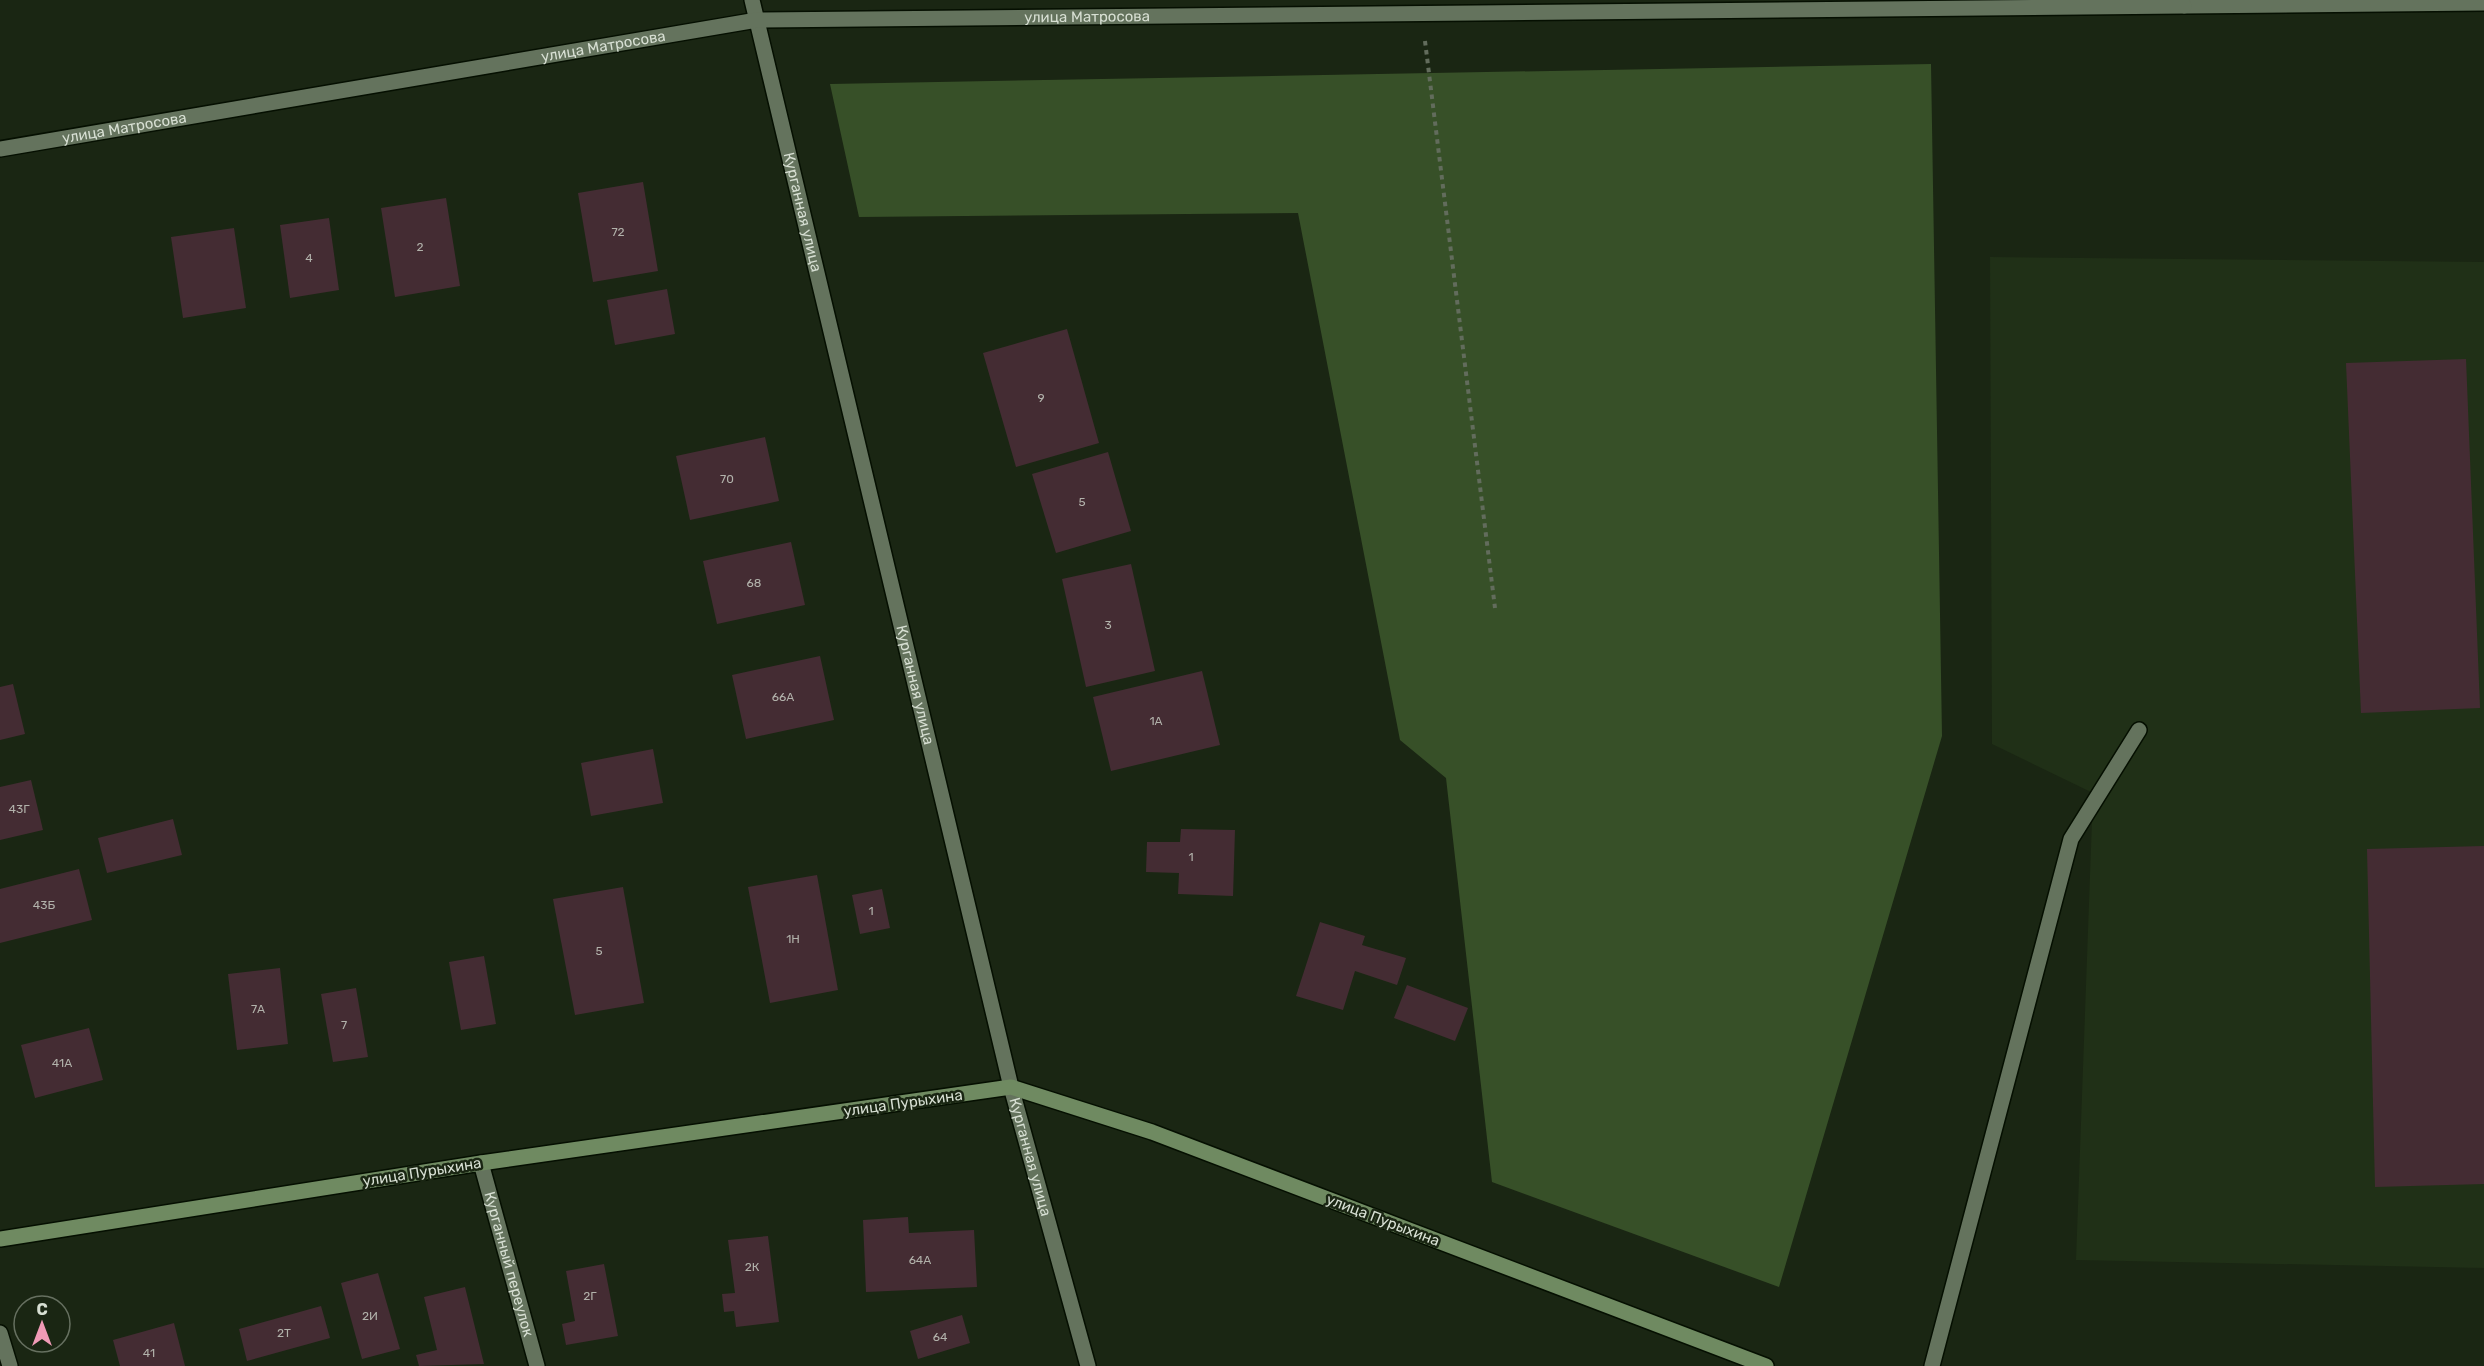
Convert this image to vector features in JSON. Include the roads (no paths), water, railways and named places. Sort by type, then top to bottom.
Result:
[{"type":"street","name":"Курганная улица","points":[[752,0],[1011,1088],[1088,1366]]},
{"type":"street","name":"улица Матросова","points":[[0,149],[757,20],[2484,3]]},
{"type":"street","points":[[1932,1366],[2071,839],[2139,730]]},
{"type":"street","name":"улица Пурыхина","points":[[0,1239],[481,1163],[1011,1088],[1152,1132],[1766,1366]]},
{"type":"street","name":"Курганный переулок","points":[[481,1163],[537,1366]]},
{"type":"street","points":[[0,1333],[10,1366]]}]
